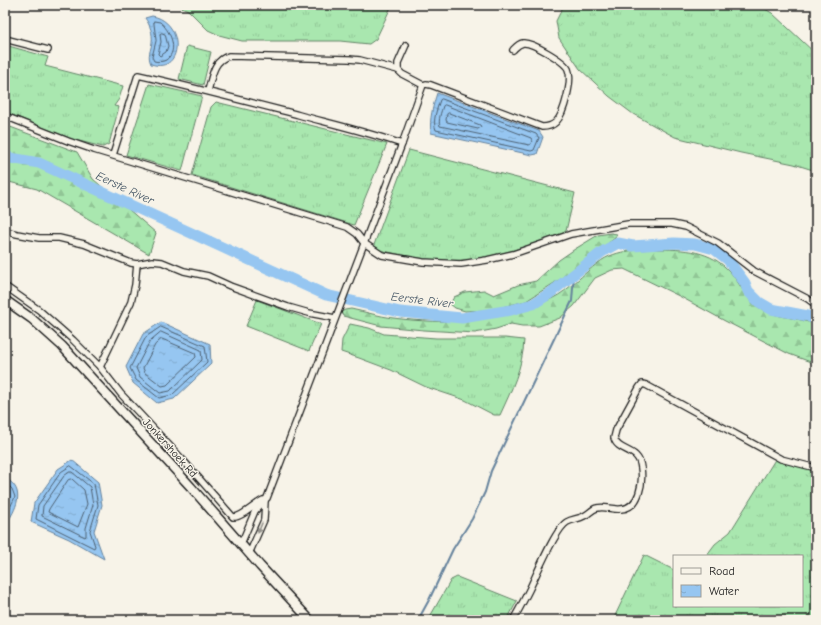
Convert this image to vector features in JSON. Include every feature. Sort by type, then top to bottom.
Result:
[{"type":"street","points":[[5,40],[48,50]]},
{"type":"street","points":[[208,91],[215,66],[221,60],[229,56],[360,60],[398,70],[402,74],[423,85],[432,85],[542,127],[553,125],[559,118],[568,91],[570,78],[568,69],[560,60],[526,43],[519,44],[513,50]]},
{"type":"street","points":[[398,70],[398,63],[406,45]]},
{"type":"street","points":[[113,155],[138,75],[208,91],[376,135],[402,144]]},
{"type":"street","points":[[249,554],[264,520],[266,499],[318,366],[423,85]]},
{"type":"street","points":[[5,116],[68,142],[347,227],[357,234],[364,243],[378,253],[387,256],[423,262],[461,264],[513,254],[571,234],[628,224],[672,224],[686,227],[718,243],[754,271],[808,299],[816,305]]},
{"type":"street","points":[[5,231],[39,238],[59,238],[84,244],[131,263],[137,264],[152,261],[162,262],[184,271],[208,276],[230,286],[288,307],[335,318]]},
{"type":"street","points":[[100,367],[131,302],[135,285],[137,264]]},
{"type":"street","points":[[5,286],[39,310],[73,340],[100,367],[121,394],[234,517],[239,516],[257,503],[266,499]]},
{"type":"street","name":"Jonkershoek Rd","points":[[5,300],[32,319],[62,346],[310,620]]},
{"type":"street","points":[[514,620],[552,542],[564,524],[585,516],[597,508],[626,509],[634,503],[637,498],[641,489],[642,468],[634,453],[619,445],[614,438],[642,384],[781,459],[816,468]]},
{"type":"street","points":[[241,544],[255,511],[266,499]]},
{"type":"green space","points":[[177,5],[392,5],[376,39],[369,44],[340,41],[242,41],[219,35],[208,30],[188,10]]},
{"type":"green space","points":[[564,5],[758,5],[772,13],[816,54],[816,171],[794,164],[675,137],[633,114],[609,96],[580,69],[559,38],[556,21]]},
{"type":"green space","points":[[5,45],[48,57],[45,66],[123,86],[119,99],[114,106],[119,107],[109,144],[103,147],[71,139],[5,112]]},
{"type":"green space","points":[[187,46],[211,52],[203,85],[179,79]]},
{"type":"green space","points":[[149,84],[202,96],[182,171],[126,155]]},
{"type":"green space","points":[[216,102],[387,144],[354,225],[192,175],[211,107]]},
{"type":"green space","points":[[5,125],[77,152],[93,179],[156,233],[149,254],[37,189],[5,181]]},
{"type":"green space","points":[[409,150],[575,193],[566,231],[515,250],[471,259],[444,260],[416,258],[376,249],[374,245]]},
{"type":"green space","points":[[611,233],[617,234],[615,238],[559,280],[526,301],[490,310],[465,311],[455,308],[450,304],[454,297],[465,292],[484,290],[494,295],[518,285],[536,281],[559,260],[575,249],[598,235]]},
{"type":"green space","points":[[665,249],[697,252],[714,259],[730,272],[754,305],[772,314],[809,322],[816,325],[816,364],[789,354],[681,297],[624,269],[612,270],[595,278],[574,306],[560,318],[539,326],[522,326],[511,324],[496,329],[475,333],[424,330],[381,326],[343,316],[341,312],[351,309],[393,318],[433,321],[474,320],[495,317],[534,306],[559,295],[605,258],[621,252]]},
{"type":"green space","points":[[257,300],[321,324],[309,351],[246,326]]},
{"type":"green space","points":[[350,324],[369,328],[384,334],[436,338],[505,338],[524,340],[519,369],[500,415],[494,415],[465,400],[426,387],[391,370],[341,352],[342,340]]},
{"type":"green space","points":[[776,458],[816,470],[816,620],[613,620],[644,555],[673,570],[673,607],[803,607],[803,555],[707,555],[715,544],[730,532]]},
{"type":"green space","points":[[457,577],[517,601],[507,620],[428,620],[451,580]]},
{"type":"water","points":[[152,16],[163,20],[170,27],[175,36],[175,55],[170,62],[162,65],[151,64],[150,61],[149,55],[152,42],[152,32],[145,18]]},
{"type":"water","points":[[437,93],[539,131],[543,137],[537,154],[532,155],[431,133],[431,118]]},
{"type":"water","points":[[161,322],[210,344],[211,364],[174,399],[157,403],[133,383],[126,367],[143,334]]},
{"type":"water","points":[[72,460],[98,482],[102,505],[94,531],[104,559],[69,539],[31,522],[34,503],[58,469]]},
{"type":"water","points":[[5,478],[12,483],[18,494],[16,507],[5,526]]},
{"type":"waterway","name":"Eerste River","points":[[5,157],[39,163],[326,295],[400,312],[462,318],[511,310],[533,304],[549,294],[602,252],[618,243],[633,246],[674,243],[695,244],[714,249],[728,260],[745,283],[748,291],[759,302],[771,309],[808,316],[816,320]]},
{"type":"waterway","points":[[418,620],[453,549],[472,519],[485,492],[491,471],[572,301],[574,275]]}]
